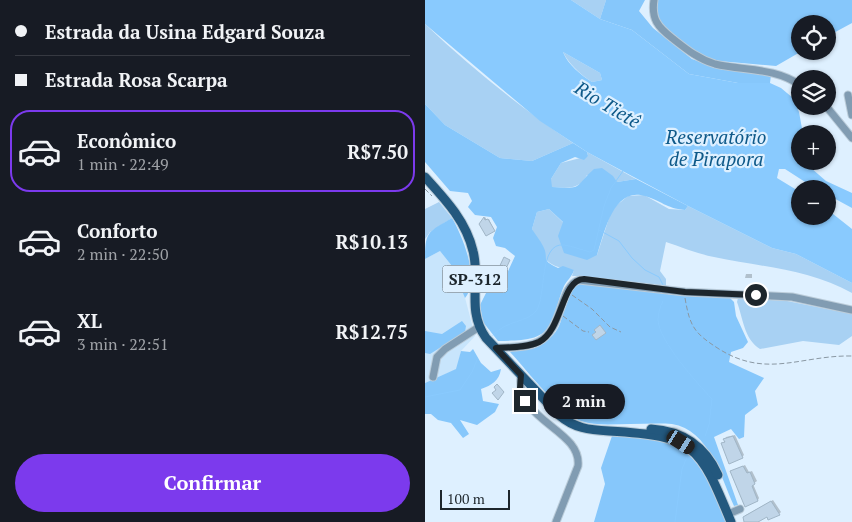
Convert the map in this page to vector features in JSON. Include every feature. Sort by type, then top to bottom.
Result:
[{"type":"main road","name":"SP-312","points":[[425,177],[454,210],[469,236],[475,262],[473,302],[479,327],[496,348],[565,420],[580,428],[661,436],[689,448],[701,459],[710,472],[731,522]]},
{"type":"main road","name":"SP-312","points":[[604,431],[631,428],[662,429],[677,433],[693,442],[711,462],[737,510],[737,522]]},
{"type":"lane","points":[[655,0],[653,15],[658,26],[696,56],[714,64],[779,74],[791,80]]},
{"type":"lane","points":[[848,95],[852,114]]},
{"type":"lane","points":[[833,115],[852,138]]},
{"type":"lane","points":[[496,348],[539,342],[550,334],[560,315],[567,292],[572,283],[584,279],[685,292],[792,297],[852,310]]},
{"type":"lane","points":[[433,377],[437,357],[445,349],[479,327]]},
{"type":"lane","points":[[521,375],[520,388],[525,401],[574,448],[578,457],[578,466],[556,522]]},
{"type":"path","points":[[567,292],[592,309],[610,327],[621,332]]},
{"type":"path","points":[[685,292],[688,314],[696,333],[736,359],[759,365],[772,365],[837,356],[852,356]]},
{"type":"path","points":[[560,315],[568,318],[583,331],[589,332]]},
{"type":"shaded area","points":[[571,0],[606,0],[600,19]]},
{"type":"shaded area","points":[[606,0],[645,0],[639,11],[653,28],[692,59],[717,68],[771,75],[770,83],[738,83],[689,74],[632,30],[600,19]]},
{"type":"shaded area","points":[[658,0],[852,0],[852,23],[836,32],[836,15],[791,15],[791,57],[776,66],[719,61],[707,58],[694,51],[660,23],[656,9]]},
{"type":"shaded area","points":[[425,24],[497,87],[573,143],[532,161],[500,158],[445,125],[425,104]]},
{"type":"shaded area","points":[[563,52],[600,73],[602,80],[592,82],[572,65]]},
{"type":"shaded area","points":[[425,104],[445,125],[500,158],[532,161],[573,143],[587,152],[588,156],[584,160],[575,157],[561,163],[551,179],[552,187],[569,188],[577,186],[594,169],[602,168],[613,176],[617,182],[636,179],[688,206],[685,210],[678,209],[645,196],[634,195],[625,198],[618,205],[607,224],[597,255],[587,260],[564,253],[558,236],[563,222],[549,209],[537,212],[532,229],[545,250],[547,261],[558,268],[563,266],[574,270],[564,286],[553,320],[543,333],[529,339],[498,341],[483,322],[480,305],[487,291],[504,280],[515,256],[505,248],[496,246],[493,238],[497,227],[491,217],[475,215],[468,207],[472,201],[468,193],[450,191],[425,162]]},
{"type":"shaded area","points":[[587,152],[636,179],[617,182],[587,175],[577,186],[568,188],[551,187],[551,179],[561,163],[588,156]]},
{"type":"shaded area","points":[[644,195],[669,209],[685,210],[688,206],[772,248],[796,254],[852,283],[852,293],[836,285],[802,274],[708,256],[666,242],[660,271],[666,279],[666,287],[572,276],[574,270],[555,266],[545,258],[532,229],[537,212],[549,209],[597,255],[612,209],[628,196]]},
{"type":"shaded area","points":[[439,202],[452,218],[430,232],[425,239],[425,209]]},
{"type":"shaded area","points":[[452,218],[461,235],[471,269],[469,290],[465,298],[452,266],[440,251],[425,259],[427,237],[433,229]]},
{"type":"shaded area","points":[[440,251],[452,266],[462,286],[475,336],[461,351],[457,369],[425,383],[425,259]]},
{"type":"shaded area","points":[[581,281],[674,295],[730,298],[734,302],[736,316],[748,342],[743,348],[731,352],[729,362],[764,378],[755,391],[758,405],[745,415],[744,437],[739,439],[731,429],[714,437],[738,505],[734,506],[712,456],[695,435],[685,428],[672,424],[593,424],[581,421],[563,410],[510,352],[543,342],[553,335],[560,323],[570,294]]},
{"type":"shaded area","points":[[738,298],[787,301],[852,314],[852,336],[839,345],[803,341],[760,349],[747,334],[737,302]]},
{"type":"shaded area","points":[[462,321],[466,326],[465,332],[430,354],[425,353],[425,331],[442,334]]},
{"type":"shaded area","points":[[473,349],[481,363],[491,372],[501,369],[499,377],[494,382],[481,389],[483,401],[499,404],[495,412],[477,425],[460,420],[469,434],[463,438],[451,423],[438,420],[431,414],[425,414],[425,383],[456,369],[461,351],[470,352]]},
{"type":"shaded area","points":[[612,436],[638,437],[658,441],[675,446],[687,454],[698,465],[707,480],[726,522],[594,522],[605,484],[601,468]]},
{"type":"water","name":"Reservatório de Pirapora","points":[[425,0],[571,0],[600,19],[632,30],[689,74],[738,83],[770,83],[781,88],[791,96],[791,115],[800,115],[801,125],[791,125],[791,170],[813,170],[825,180],[802,180],[785,169],[779,169],[777,178],[791,187],[791,225],[836,225],[836,216],[852,229],[852,283],[796,254],[772,248],[688,206],[587,152],[540,121],[425,24]],"holes":[[[563,52],[600,73],[602,80],[592,82],[579,73],[571,65]]]},
{"type":"water","name":"Reservatório de Pirapora","points":[[836,186],[852,193],[852,208],[836,199]]},
{"type":"building","points":[[484,217],[485,220],[488,219],[495,231],[486,236],[479,224]]},
{"type":"building","points":[[504,257],[510,260],[501,279],[495,276]]},
{"type":"building","points":[[600,325],[606,333],[596,340],[592,335],[596,332],[594,330]]},
{"type":"building","points":[[497,384],[504,392],[498,400],[492,393],[496,390],[494,387]]},
{"type":"building","points":[[733,436],[743,458],[729,464],[721,443],[725,442],[723,439]]},
{"type":"building","points":[[743,466],[747,473],[750,472],[755,484],[752,486],[758,501],[745,507],[730,471]]},
{"type":"building","points":[[771,501],[780,515],[768,520],[767,517],[758,522],[744,522],[743,517]]},
{"type":"waterway","points":[[493,335],[505,326],[528,317],[536,311],[547,261],[550,252],[556,246],[564,245],[590,252],[594,250],[604,206],[611,188],[623,171]]},
{"type":"waterway","points":[[599,230],[619,241],[632,258],[645,270],[659,277],[663,285]]},
{"type":"waterway","points":[[663,301],[659,310],[658,320],[660,329],[680,361],[712,399],[709,425],[705,436]]},
{"type":"waterway","points":[[425,397],[460,390],[472,372],[477,360]]},
{"type":"waterway","points":[[675,522],[682,469],[687,457]]},
{"type":"route","points":[[525,401],[520,388],[521,375],[496,348],[533,344],[550,334],[556,324],[570,287],[575,281],[584,279],[685,292],[756,295]]},
{"type":"water label","name":"Rio Tietê","points":[[608,104]]}]
